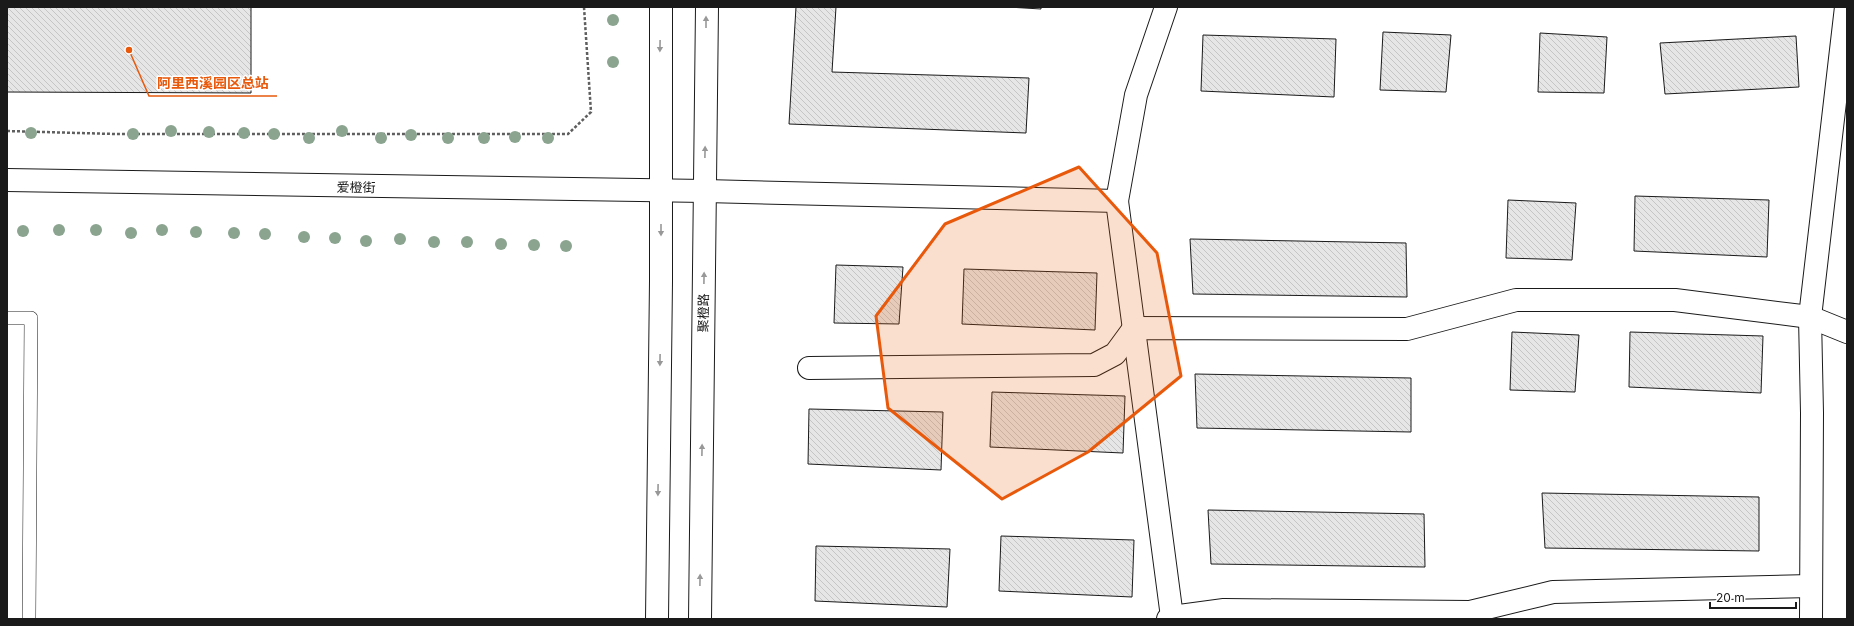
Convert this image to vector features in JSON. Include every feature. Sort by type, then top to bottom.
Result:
[{"type":"street","points":[[657,619],[661,280],[661,7]]},
{"type":"street","name":"聚橙路","points":[[700,619],[707,7]]},
{"type":"street","points":[[1166,7],[1136,95],[1117,201],[1170,618],[1224,610],[1470,612],[1553,592],[1811,586]]},
{"type":"street","points":[[1811,619],[1812,413],[1810,317],[1846,7]]},
{"type":"street","name":"爱橙街","points":[[7,180],[705,191],[1117,201]]},
{"type":"street","points":[[1134,328],[1407,329],[1516,300],[1675,300],[1810,317],[1847,332]]},
{"type":"street","points":[[809,368],[1094,365],[1115,354],[1134,328]]},
{"type":"lane","points":[[7,318],[31,318],[29,619]]},
{"type":"path","points":[[7,131],[115,134],[568,134],[591,112],[584,7]]},
{"type":"highlighted area","points":[[1079,167],[1157,253],[1181,376],[1088,452],[1002,499],[888,408],[876,316],[945,224]]},
{"type":"building","points":[[7,7],[251,7],[251,93],[7,92]]},
{"type":"building","points":[[796,7],[836,7],[832,72],[1029,78],[1026,133],[789,124]]},
{"type":"building","points":[[1008,7],[1041,7],[1041,9]]},
{"type":"building","points":[[1383,32],[1451,35],[1446,92],[1380,90]]},
{"type":"building","points":[[1540,33],[1607,37],[1604,93],[1538,92]]},
{"type":"building","points":[[1203,35],[1336,39],[1334,97],[1201,91]]},
{"type":"building","points":[[1796,36],[1799,87],[1665,94],[1660,43]]},
{"type":"building","points":[[1635,196],[1769,200],[1767,257],[1634,251]]},
{"type":"building","points":[[1508,200],[1576,203],[1572,260],[1506,258]]},
{"type":"building","points":[[1190,239],[1406,243],[1407,297],[1193,294]]},
{"type":"building","points":[[836,265],[903,267],[899,324],[834,323]]},
{"type":"building","points":[[964,269],[1097,273],[1095,330],[962,324]]},
{"type":"building","points":[[1512,332],[1579,335],[1575,392],[1510,390]]},
{"type":"building","points":[[1630,332],[1763,336],[1761,393],[1629,387]]},
{"type":"building","points":[[1195,374],[1411,378],[1411,432],[1197,428]]},
{"type":"building","points":[[992,392],[1125,396],[1123,453],[990,447]]},
{"type":"building","points":[[809,409],[943,412],[941,470],[808,464]]},
{"type":"building","points":[[1542,493],[1759,497],[1759,551],[1545,548]]},
{"type":"building","points":[[1208,510],[1424,514],[1425,567],[1211,564]]},
{"type":"building","points":[[1001,536],[1134,540],[1132,597],[999,591]]},
{"type":"building","points":[[816,546],[950,549],[947,607],[815,601]]},
{"type":"place","name":"阿里西溪园区总站","points":[[129,50]]}]
